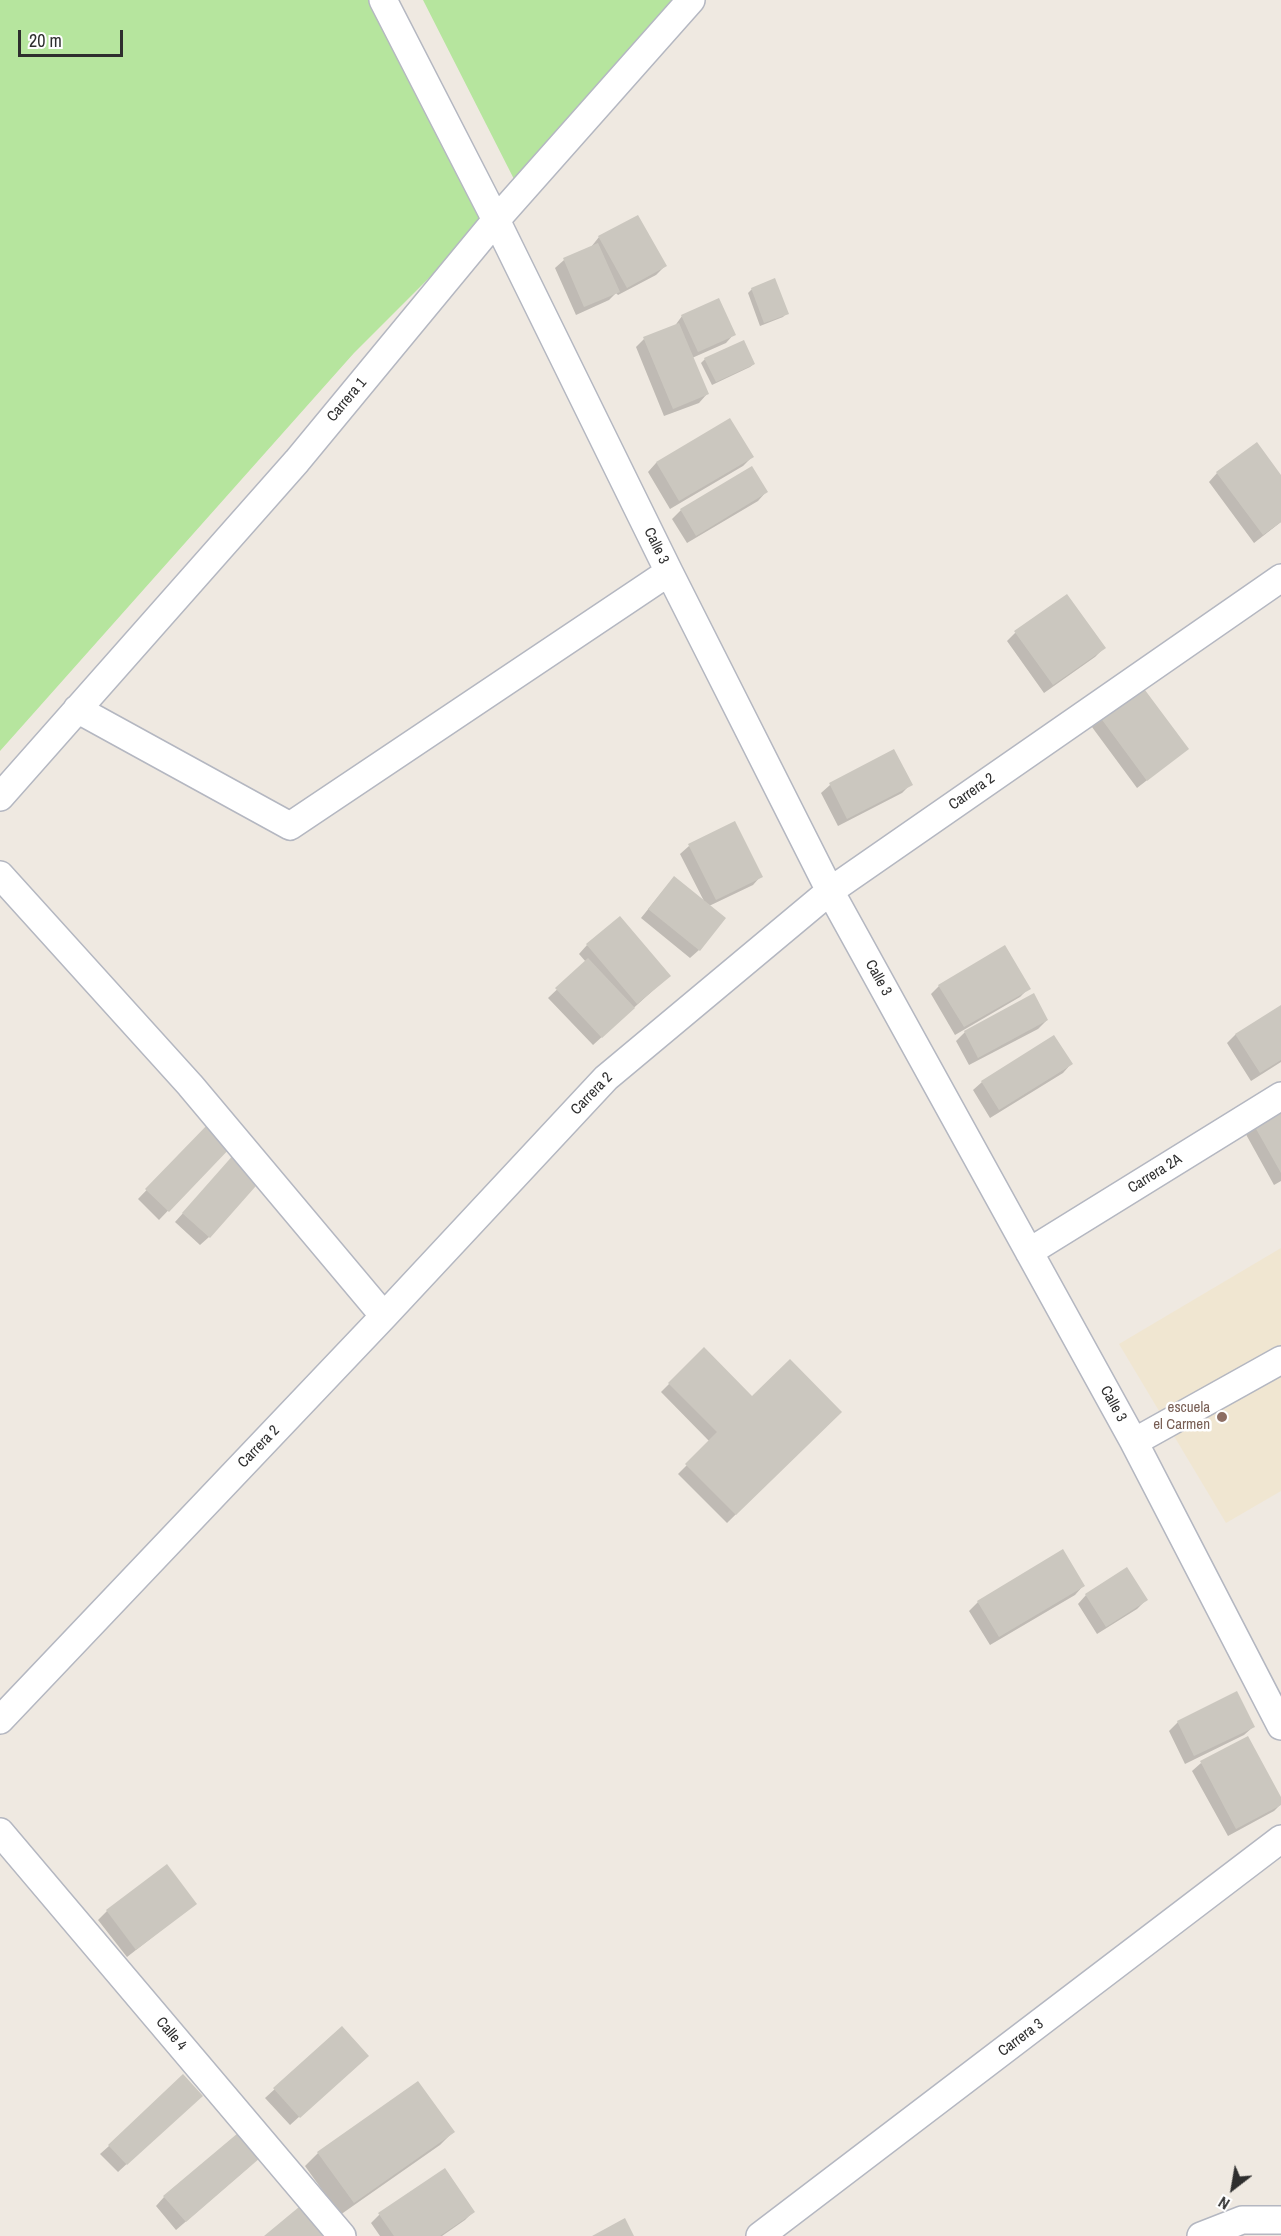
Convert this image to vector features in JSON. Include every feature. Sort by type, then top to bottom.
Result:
[{"type":"street","name":"Calle 3","points":[[382,0],[496,220],[669,572],[830,891],[1134,1442],[1281,1726]]},
{"type":"street","name":"Carrera 1","points":[[0,797],[297,461],[496,220],[691,0]]},
{"type":"street","points":[[77,709],[290,826],[669,572]]},
{"type":"street","name":"Carrera 2","points":[[0,1720],[384,1316],[606,1078],[830,891],[1281,578]]},
{"type":"street","points":[[0,875],[190,1085],[384,1316]]},
{"type":"street","name":"Carrera 2A","points":[[1029,1252],[1281,1096]]},
{"type":"street","points":[[1134,1442],[1281,1360]]},
{"type":"street","name":"Calle 4","points":[[0,1832],[342,2236]]},
{"type":"street","name":"Carrera 3","points":[[760,2236],[1281,1839]]},
{"type":"street","points":[[1201,2236],[1242,2220],[1281,2220]]},
{"type":"shaded area","name":"escuela el Carmen","points":[[1281,1248],[1281,1491],[1226,1523],[1119,1344]]},
{"type":"green space","points":[[0,0],[383,0],[492,215],[354,353],[0,751]]},
{"type":"green space","points":[[423,0],[694,0],[518,187]]},
{"type":"building","points":[[638,215],[667,266],[627,288],[598,236]]},
{"type":"building","points":[[598,243],[620,292],[584,307],[563,258]]},
{"type":"building","points":[[775,278],[789,314],[764,323],[751,288]]},
{"type":"building","points":[[719,298],[736,335],[698,352],[681,315]]},
{"type":"building","points":[[679,323],[709,394],[673,409],[643,337]]},
{"type":"building","points":[[744,340],[755,364],[716,382],[704,358]]},
{"type":"building","points":[[730,418],[754,457],[679,501],[656,462]]},
{"type":"building","points":[[1257,442],[1281,475],[1281,522],[1263,535],[1216,472]]},
{"type":"building","points":[[752,466],[768,492],[696,536],[680,509]]},
{"type":"building","points":[[1067,594],[1106,648],[1053,685],[1014,631]]},
{"type":"building","points":[[1139,682],[1189,749],[1147,781],[1097,713]]},
{"type":"building","points":[[894,749],[913,785],[847,819],[829,783]]},
{"type":"building","points":[[735,821],[763,877],[716,900],[688,844]]},
{"type":"building","points":[[674,876],[726,918],[700,951],[648,909]]},
{"type":"building","points":[[620,916],[671,976],[637,1004],[586,944]]},
{"type":"building","points":[[1005,945],[1031,989],[964,1027],[938,985]]},
{"type":"building","points":[[588,958],[635,1008],[602,1038],[555,988]]},
{"type":"building","points":[[1034,993],[1048,1020],[978,1058],[964,1031]]},
{"type":"building","points":[[1281,1005],[1281,1060],[1260,1073],[1235,1034]]},
{"type":"building","points":[[1054,1035],[1073,1064],[999,1110],[981,1081]]},
{"type":"building","points":[[1281,1102],[1281,1173],[1251,1120]]},
{"type":"building","points":[[210,1122],[233,1145],[169,1212],[145,1189]]},
{"type":"building","points":[[235,1153],[263,1178],[210,1238],[182,1213]]},
{"type":"building","points":[[704,1347],[752,1396],[790,1359],[842,1412],[736,1515],[685,1464],[717,1432],[668,1383]]},
{"type":"building","points":[[1063,1549],[1085,1586],[999,1637],[977,1601]]},
{"type":"building","points":[[1127,1567],[1148,1600],[1106,1627],[1085,1594]]},
{"type":"building","points":[[1237,1691],[1255,1727],[1194,1756],[1177,1721]]},
{"type":"building","points":[[1248,1736],[1281,1797],[1281,1805],[1236,1829],[1200,1761]]},
{"type":"building","points":[[167,1864],[197,1904],[136,1950],[106,1910]]},
{"type":"building","points":[[342,2026],[369,2056],[300,2118],[273,2088]]},
{"type":"building","points":[[183,2074],[203,2096],[127,2165],[108,2145]]},
{"type":"building","points":[[418,2081],[455,2132],[354,2203],[317,2152]]},
{"type":"building","points":[[238,2133],[260,2158],[186,2222],[163,2196]]},
{"type":"building","points":[[445,2168],[475,2212],[440,2236],[394,2236],[378,2213]]},
{"type":"building","points":[[299,2207],[323,2236],[264,2236]]},
{"type":"building","points":[[625,2218],[634,2236],[592,2236]]},
{"type":"place","name":"escuela el Carmen","points":[[1222,1417]]}]
